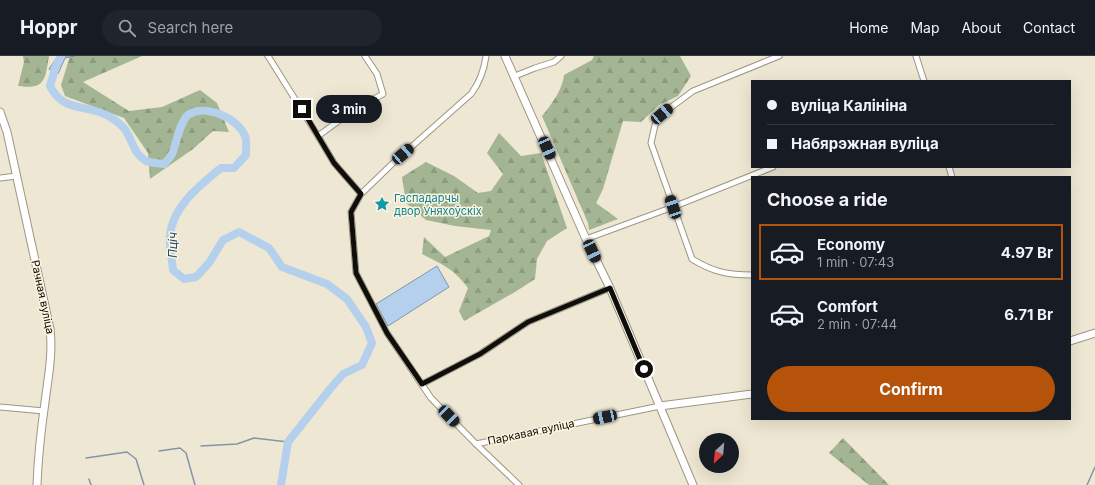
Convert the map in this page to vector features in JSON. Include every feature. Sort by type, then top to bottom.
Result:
[{"type":"street","points":[[268,56],[334,163],[361,194]]},
{"type":"street","points":[[318,136],[355,109],[383,94],[377,74],[365,56]]},
{"type":"street","name":"Паркавая вуліца","points":[[486,56],[483,72],[478,85],[471,94],[392,164],[361,194],[351,212],[356,273],[387,333],[431,398],[476,444],[660,406]]},
{"type":"street","points":[[505,56],[586,239],[610,288],[693,485]]},
{"type":"street","points":[[515,76],[554,62],[561,56]]},
{"type":"street","points":[[751,275],[732,275],[707,268],[692,259],[651,143],[655,125],[662,114],[693,91],[779,56]]},
{"type":"street","points":[[916,56],[924,80]]},
{"type":"street","name":"Рачная вуліца","points":[[0,112],[7,132],[50,329],[52,358],[44,410],[37,485]]},
{"type":"street","points":[[586,239],[673,207],[770,168]]},
{"type":"street","points":[[0,178],[17,176]]},
{"type":"street","points":[[422,384],[480,354],[528,322],[610,288]]},
{"type":"street","points":[[1071,341],[1095,333]]},
{"type":"street","points":[[660,406],[751,394]]},
{"type":"street","points":[[0,407],[44,410]]},
{"type":"street","points":[[476,444],[519,485]]},
{"type":"green space","points":[[23,56],[49,56],[45,77],[39,84],[27,87],[18,86],[24,62]]},
{"type":"green space","points":[[70,56],[142,56],[83,82],[129,111],[162,107],[200,90],[217,103],[229,132],[213,131],[193,149],[150,179],[148,153],[124,118],[65,96],[61,85]]},
{"type":"green space","points":[[594,56],[680,56],[691,76],[678,96],[659,105],[641,122],[623,121],[603,189],[596,203],[618,219],[589,230],[588,223],[542,116],[553,102],[559,91],[564,75],[592,60]]},
{"type":"green space","points":[[499,133],[521,156],[541,153],[567,228],[547,241],[537,259],[535,279],[464,321],[459,311],[468,288],[452,271],[422,254],[424,237],[445,257],[489,236],[491,230],[455,226],[426,220],[406,203],[402,177],[426,162],[454,176],[478,193],[491,191],[503,174],[487,153]]},
{"type":"green space","points":[[843,438],[889,485],[869,485],[829,453]]},
{"type":"water","points":[[58,56],[75,56],[65,58],[58,74],[49,69]]},
{"type":"water","points":[[437,266],[449,287],[388,326],[376,304]]},
{"type":"waterway","name":"Пціч","points":[[61,56],[56,66],[50,86],[56,95],[62,101],[77,107],[102,113],[121,125],[125,129],[136,151],[146,161],[164,164],[172,154],[180,128],[185,118],[195,112],[203,111],[220,114],[236,123],[245,136],[246,155],[234,168],[221,168],[196,189],[181,206],[172,225],[170,236],[173,270],[184,279],[196,277],[209,263],[223,240],[239,232],[269,248],[282,267],[327,284],[347,299],[366,327],[372,343],[362,365],[343,374],[288,442],[281,485]]},
{"type":"waterway","points":[[201,446],[237,444],[254,438],[288,442]]},
{"type":"waterway","points":[[159,451],[180,448],[186,453],[195,485]]},
{"type":"waterway","points":[[86,458],[127,452],[136,459],[144,485]]},
{"type":"waterway","points":[[1087,485],[1095,467]]},
{"type":"waterway","points":[[89,479],[91,485]]},
{"type":"place","name":"Гаспадарчы двор Уняхоўскіх","points":[[382,204]]},
{"type":"route","points":[[302,109],[334,163],[347,180],[361,194],[351,212],[356,273],[387,333],[422,384],[480,354],[528,322],[610,288],[644,369]]}]
